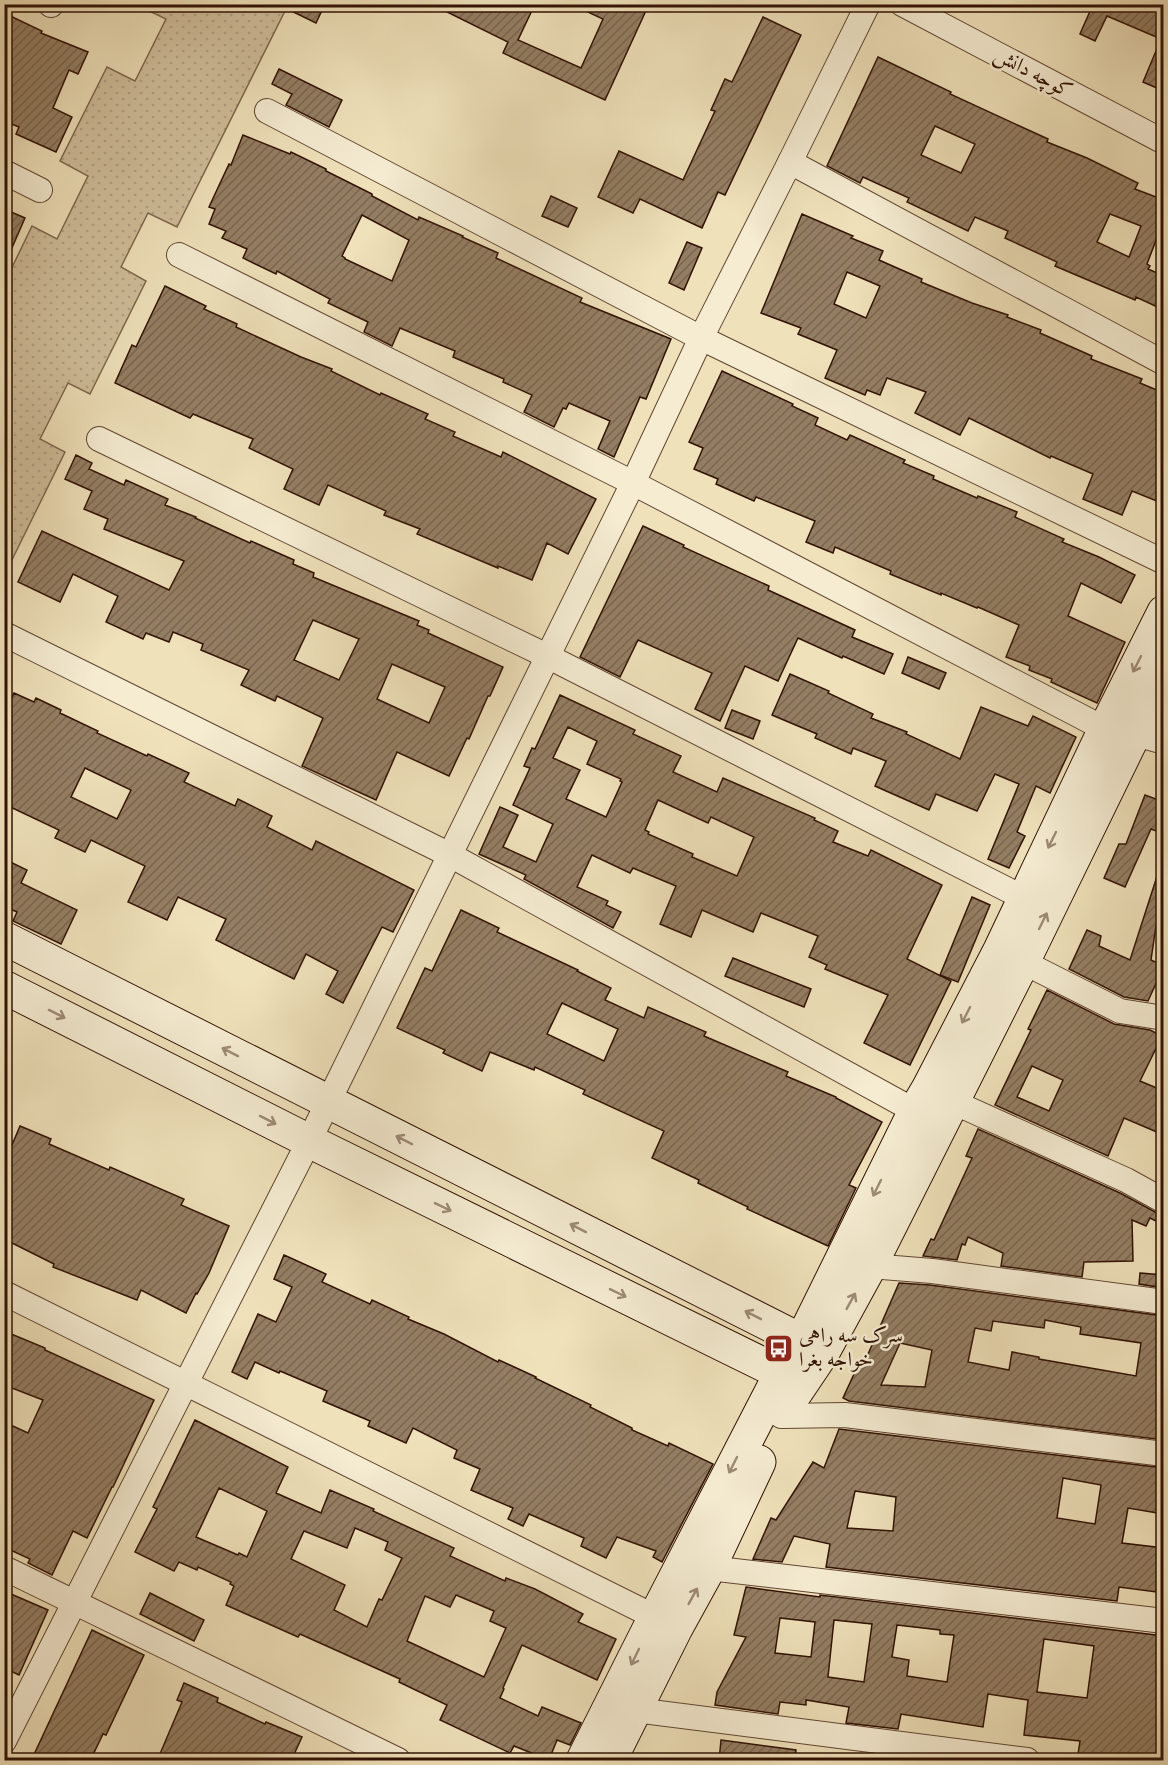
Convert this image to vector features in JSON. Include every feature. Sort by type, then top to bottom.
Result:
[{"type":"main road","points":[[813,1346],[915,1111],[954,1040],[1024,898],[1134,735],[1164,612]]},
{"type":"main road","points":[[583,1761],[655,1617],[791,1378],[870,1266],[1023,962],[1164,673]]},
{"type":"main road","points":[[4,939],[813,1346]]},
{"type":"main road","points":[[4,987],[309,1141],[791,1378]]},
{"type":"main road","points":[[610,1761],[676,1628],[709,1568],[781,1416],[791,1378]]},
{"type":"street","points":[[4,1741],[309,1141],[633,483],[701,338],[868,4]]},
{"type":"street","name":"کوچه دانش","points":[[902,4],[1164,142]]},
{"type":"street","points":[[267,111],[701,338],[1164,562]]},
{"type":"street","points":[[790,162],[1164,363]]},
{"type":"street","points":[[4,172],[40,190]]},
{"type":"street","points":[[179,255],[1134,735]]},
{"type":"street","points":[[99,439],[547,656],[1024,898]]},
{"type":"street","points":[[4,634],[450,855],[915,1111]]},
{"type":"street","points":[[1023,962],[1120,1011],[1164,1018]]},
{"type":"street","points":[[953,1102],[1126,1180],[1164,1201]]},
{"type":"street","points":[[870,1266],[1164,1302]]},
{"type":"street","points":[[4,1293],[655,1617]]},
{"type":"street","points":[[781,1416],[845,1415],[1164,1454]]},
{"type":"street","points":[[4,1568],[398,1761]]},
{"type":"street","points":[[709,1568],[1164,1621]]},
{"type":"street","points":[[635,1710],[1027,1761]]},
{"type":"shaded area","points":[[137,5],[288,5],[177,227],[148,213],[121,267],[146,281],[90,394],[68,383],[40,439],[65,452],[5,574],[5,282],[32,226],[57,239],[88,176],[60,161],[107,67],[135,81],[166,19]]},
{"type":"building","points":[[277,4],[325,4],[316,23]]},
{"type":"building","points":[[431,4],[535,4],[518,40],[581,68],[603,19],[571,4],[649,4],[605,100],[503,53],[508,42]]},
{"type":"building","points":[[1080,4],[1164,4],[1164,91],[1143,82],[1161,39],[1107,16],[1095,41],[1080,34],[1091,9]]},
{"type":"building","points":[[4,13],[42,31],[41,33],[88,52],[78,74],[69,70],[53,108],[72,117],[56,152],[16,134],[19,127],[4,121]]},
{"type":"building","points":[[763,17],[801,35],[725,195],[718,192],[702,228],[640,199],[633,213],[598,197],[619,151],[683,180],[715,111],[711,110],[725,79],[732,82]]},
{"type":"building","points":[[878,57],[951,92],[950,94],[1048,139],[1047,142],[1087,158],[1138,183],[1135,189],[1164,200],[1164,237],[1158,235],[1147,264],[1150,266],[1148,269],[1164,276],[1164,310],[1055,266],[1057,262],[1005,238],[1008,231],[975,217],[968,231],[907,202],[909,198],[863,177],[860,183],[827,166]],"holes":[[[935,126],[975,144],[961,173],[921,155]],[[1110,214],[1141,226],[1129,257],[1097,242]]]},
{"type":"building","points":[[279,69],[342,100],[329,127],[286,105],[292,94],[272,84]]},
{"type":"building","points":[[243,135],[290,154],[291,152],[418,220],[419,217],[498,253],[496,258],[582,298],[580,302],[671,339],[646,399],[640,397],[614,457],[598,449],[610,421],[569,403],[566,409],[563,408],[554,427],[524,412],[532,395],[503,382],[504,379],[453,357],[455,351],[400,328],[392,346],[364,332],[368,322],[328,303],[330,299],[277,271],[276,274],[243,258],[247,249],[222,238],[226,231],[209,224],[215,209],[209,207],[229,164],[231,165]],"holes":[[[362,215],[409,240],[392,281],[342,256]]]},
{"type":"building","points":[[551,196],[577,208],[568,227],[542,216]]},
{"type":"building","points":[[4,209],[25,218],[4,266]]},
{"type":"building","points":[[802,214],[853,236],[851,238],[883,251],[879,260],[922,279],[921,282],[1041,330],[1040,333],[1092,356],[1091,359],[1142,379],[1140,383],[1164,393],[1164,504],[1132,491],[1122,515],[1083,499],[1093,474],[1051,456],[1050,458],[969,418],[960,435],[915,413],[926,392],[887,378],[880,395],[867,390],[865,395],[825,378],[837,350],[798,334],[801,328],[761,313]],"holes":[[[847,272],[880,286],[866,318],[834,304]]]},
{"type":"building","points":[[687,242],[702,248],[684,290],[669,283]]},
{"type":"building","points":[[165,286],[206,306],[204,309],[237,324],[236,327],[332,369],[331,371],[380,395],[381,393],[428,414],[425,419],[455,432],[453,436],[501,457],[503,452],[596,499],[568,554],[547,543],[532,580],[417,534],[420,529],[384,515],[386,511],[328,485],[319,505],[284,489],[293,469],[249,448],[253,439],[193,414],[190,418],[115,383],[132,345],[136,347]]},
{"type":"building","points":[[722,371],[818,418],[815,425],[847,440],[850,435],[905,460],[903,463],[934,476],[933,479],[1017,512],[1015,517],[1064,539],[1062,542],[1135,575],[1121,603],[1081,583],[1068,616],[1125,642],[1097,703],[1051,682],[1052,679],[1029,670],[1030,666],[1006,657],[1019,625],[890,574],[891,571],[835,547],[833,553],[806,542],[815,521],[756,497],[754,501],[716,484],[718,479],[694,469],[703,448],[689,442]]},
{"type":"building","points":[[76,455],[92,463],[89,469],[124,485],[126,480],[168,499],[165,505],[294,560],[293,564],[314,573],[313,577],[419,621],[417,625],[429,630],[428,633],[503,667],[449,776],[397,752],[376,800],[302,766],[323,718],[277,696],[275,701],[241,685],[249,670],[201,650],[203,644],[173,632],[169,642],[146,633],[143,639],[106,622],[118,596],[73,574],[60,602],[18,582],[42,531],[169,590],[184,561],[104,529],[108,519],[84,509],[92,491],[65,479]],"holes":[[[313,620],[359,639],[339,680],[294,660]],[[392,664],[445,687],[429,723],[377,699]]]},
{"type":"building","points":[[643,526],[769,586],[768,590],[855,630],[852,637],[893,654],[884,674],[798,638],[778,681],[745,666],[720,721],[695,709],[712,673],[638,640],[620,677],[580,657]]},
{"type":"building","points":[[908,657],[946,673],[939,689],[902,673]]},
{"type":"building","points":[[790,674],[873,714],[871,718],[907,732],[906,734],[960,759],[981,707],[1028,726],[1033,716],[1076,737],[1050,793],[1036,786],[1017,832],[1025,836],[1009,868],[988,859],[1019,784],[995,774],[977,811],[936,794],[929,810],[875,786],[886,761],[853,748],[851,754],[815,738],[817,734],[772,715]]},
{"type":"building","points":[[14,693],[34,702],[36,698],[61,710],[60,713],[98,731],[97,733],[189,773],[184,782],[235,806],[238,799],[272,816],[267,827],[312,850],[316,841],[414,890],[393,932],[382,927],[343,1003],[326,994],[338,971],[306,954],[294,979],[216,940],[226,919],[178,897],[167,920],[128,902],[145,866],[91,840],[85,852],[55,838],[59,830],[4,804],[4,714]],"holes":[[[85,768],[131,790],[117,819],[71,797]]]},
{"type":"building","points":[[560,695],[635,730],[633,734],[681,756],[673,772],[717,792],[723,778],[815,818],[814,820],[838,831],[833,842],[868,856],[871,850],[942,885],[907,959],[951,981],[910,1065],[864,1043],[888,995],[825,969],[827,965],[809,957],[818,936],[761,913],[753,932],[702,910],[691,937],[660,924],[676,886],[633,868],[630,873],[592,855],[577,887],[608,901],[606,905],[621,912],[613,928],[524,879],[526,875],[479,854],[500,807],[518,815],[503,847],[536,862],[553,824],[513,805],[530,768],[524,766],[532,748],[535,749]],"holes":[[[568,727],[597,741],[587,764],[621,779],[622,782],[606,817],[566,799],[580,770],[553,758]],[[658,800],[708,823],[711,817],[754,837],[737,876],[692,857],[693,854],[648,834],[649,832],[645,830]]]},
{"type":"building","points":[[732,710],[760,721],[753,739],[725,728]]},
{"type":"building","points":[[1145,795],[1164,802],[1164,834],[1151,829],[1125,887],[1104,878],[1119,844],[1126,844]]},
{"type":"building","points":[[4,859],[27,870],[21,883],[77,910],[61,944],[13,921],[17,912],[8,908],[4,915]]},
{"type":"building","points":[[1160,867],[1164,867],[1164,926],[1156,926],[1151,960],[1164,966],[1148,1001],[1124,997],[1069,969],[1087,930],[1101,936],[1099,946],[1130,960]]},
{"type":"building","points":[[972,897],[990,905],[958,982],[940,975]]},
{"type":"building","points":[[461,910],[499,928],[497,932],[611,988],[605,1000],[644,1018],[648,1007],[706,1032],[704,1036],[788,1072],[786,1076],[836,1097],[882,1122],[849,1185],[856,1188],[828,1246],[747,1209],[748,1207],[698,1183],[699,1180],[652,1158],[664,1131],[583,1094],[585,1090],[535,1067],[534,1070],[490,1052],[482,1071],[443,1053],[445,1050],[397,1028],[425,968],[432,971]],"holes":[[[562,1003],[618,1029],[604,1061],[547,1034]]]},
{"type":"building","points":[[733,958],[811,989],[804,1007],[725,976]]},
{"type":"building","points":[[1047,990],[1114,1024],[1150,1030],[1162,1036],[1140,1081],[1164,1091],[1164,1135],[1124,1118],[1108,1156],[995,1105],[1031,1030],[1028,1029]],"holes":[[[1032,1066],[1063,1080],[1049,1111],[1017,1097]]]},
{"type":"building","points":[[20,1126],[51,1139],[49,1144],[184,1199],[181,1205],[229,1226],[209,1273],[186,1313],[141,1290],[137,1300],[53,1267],[54,1264],[4,1239],[4,1164]]},
{"type":"building","points":[[978,1129],[1120,1193],[1159,1214],[1156,1221],[1150,1218],[1146,1226],[1132,1220],[1133,1261],[1084,1262],[1082,1277],[1001,1266],[1003,1253],[968,1237],[965,1245],[962,1244],[957,1260],[923,1256],[931,1239],[934,1240],[972,1158],[966,1156]]},
{"type":"building","points":[[284,1255],[326,1274],[322,1282],[370,1304],[372,1300],[409,1317],[408,1319],[444,1334],[498,1362],[499,1360],[536,1377],[591,1405],[590,1407],[632,1430],[668,1446],[669,1443],[713,1464],[662,1562],[653,1557],[656,1551],[617,1537],[606,1558],[581,1546],[584,1538],[529,1514],[523,1526],[508,1519],[513,1508],[471,1490],[480,1469],[454,1458],[457,1450],[413,1428],[406,1443],[368,1426],[370,1421],[323,1401],[327,1391],[255,1362],[247,1379],[232,1372],[258,1314],[276,1322],[292,1287],[274,1279]]},
{"type":"building","points":[[1140,1273],[1164,1275],[1164,1288],[1139,1284]]},
{"type":"building","points":[[899,1283],[930,1285],[1164,1316],[1164,1440],[849,1401],[843,1398],[861,1359],[865,1361]],"holes":[[[1045,1320],[1081,1327],[1080,1334],[1141,1343],[1136,1376],[1012,1352],[1009,1370],[968,1362],[975,1328],[991,1331],[993,1321],[1044,1328]],[[900,1343],[932,1350],[925,1387],[881,1385]]]},
{"type":"building","points":[[4,1331],[154,1400],[87,1538],[73,1531],[52,1575],[28,1563],[30,1559],[4,1547],[4,1422],[28,1433],[43,1400],[4,1385]]},
{"type":"building","points":[[195,1420],[288,1467],[276,1493],[321,1513],[330,1490],[454,1548],[450,1556],[505,1581],[506,1578],[535,1589],[583,1614],[578,1622],[616,1639],[597,1680],[522,1645],[500,1698],[538,1716],[542,1707],[581,1723],[570,1745],[557,1740],[549,1760],[514,1746],[510,1753],[440,1720],[447,1705],[399,1682],[400,1679],[300,1634],[298,1637],[226,1605],[234,1586],[230,1584],[231,1582],[198,1567],[197,1570],[179,1562],[174,1571],[135,1552],[157,1509],[153,1507]],"holes":[[[219,1488],[267,1511],[247,1557],[196,1537]],[[355,1528],[388,1542],[385,1550],[402,1558],[382,1600],[379,1599],[367,1627],[334,1610],[345,1585],[291,1559],[304,1531],[347,1548]],[[456,1595],[494,1611],[490,1621],[506,1628],[484,1677],[407,1641],[425,1596],[450,1607]]]},
{"type":"building","points":[[839,1429],[1164,1468],[1164,1514],[1128,1508],[1122,1543],[1164,1548],[1164,1593],[1119,1587],[1117,1601],[826,1567],[830,1544],[794,1536],[782,1562],[753,1559],[771,1518],[776,1520],[813,1462],[824,1468]],"holes":[[[1063,1478],[1101,1485],[1095,1524],[1057,1518]],[[855,1491],[896,1497],[893,1531],[847,1528]]]},
{"type":"building","points":[[746,1587],[1164,1636],[1164,1761],[1104,1757],[1103,1761],[1077,1761],[1080,1741],[1024,1735],[1028,1700],[988,1694],[983,1727],[901,1714],[898,1729],[846,1723],[849,1707],[806,1700],[806,1705],[780,1702],[778,1714],[715,1705],[717,1692],[746,1637],[734,1635]],"holes":[[[780,1618],[815,1622],[811,1657],[775,1653]],[[834,1620],[872,1624],[864,1682],[828,1677]],[[897,1625],[940,1630],[940,1634],[954,1635],[947,1682],[907,1676],[909,1660],[892,1657]],[[1044,1639],[1094,1646],[1087,1698],[1037,1692]]]},
{"type":"building","points":[[4,1591],[48,1610],[19,1675],[4,1668]]},
{"type":"building","points":[[150,1593],[204,1620],[194,1641],[140,1614]]},
{"type":"building","points":[[92,1630],[144,1655],[106,1735],[103,1734],[90,1761],[31,1761]]},
{"type":"building","points":[[184,1683],[218,1698],[217,1702],[265,1724],[266,1722],[302,1737],[291,1761],[157,1761],[182,1702],[177,1700]]},
{"type":"building","points":[[721,1740],[796,1750],[795,1761],[719,1761]]},
{"type":"place","name":"سرک سه راهی خواجه بغرا","points":[[778,1348]]}]
